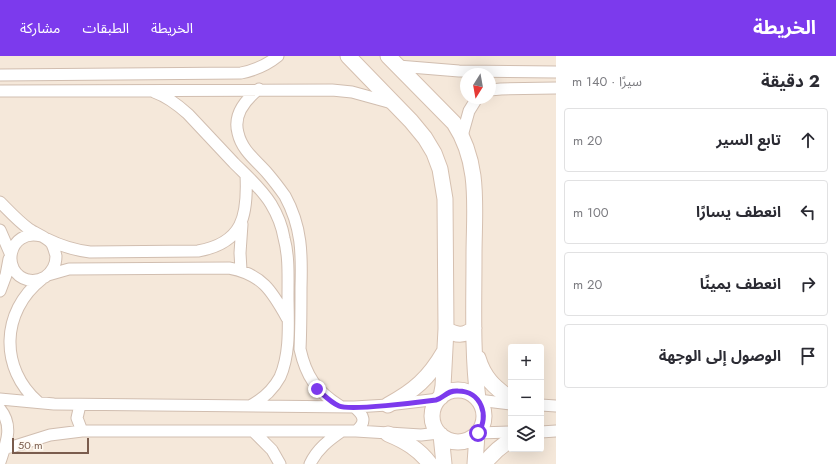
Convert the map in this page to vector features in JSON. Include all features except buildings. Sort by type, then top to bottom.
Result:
[{"type":"street","points":[[0,75],[241,73],[267,65],[278,56]]},
{"type":"street","points":[[348,56],[411,120],[425,138],[434,153],[443,183],[445,199],[446,329],[443,386],[440,398],[433,410],[432,416],[435,428],[440,434],[446,439],[459,442],[466,440],[477,433],[481,428],[484,417],[478,400],[475,375],[474,177],[472,163],[462,136],[454,123],[444,111],[393,61]]},
{"type":"street","points":[[393,61],[460,70]]},
{"type":"street","points":[[496,73],[556,72]]},
{"type":"street","points":[[496,89],[556,88]]},
{"type":"street","points":[[148,90],[163,95],[176,103],[260,189],[271,204],[279,220],[285,238],[287,257],[288,319],[285,362],[280,376],[272,389],[261,400],[250,406]]},
{"type":"street","points":[[259,90],[248,98],[241,108],[237,120],[237,132],[241,144],[281,190],[291,208],[298,228],[302,249],[300,349],[303,363],[309,377],[317,389],[340,407]]},
{"type":"street","points":[[0,91],[332,90],[358,94],[394,103]]},
{"type":"street","points":[[462,136],[469,111],[473,104]]},
{"type":"street","points":[[235,164],[239,156],[249,154]]},
{"type":"street","points":[[241,270],[240,242],[247,191],[246,175]]},
{"type":"street","points":[[0,202],[20,222],[52,244],[56,257],[52,270],[46,277],[32,286],[21,296],[13,308],[6,321],[0,349],[4,364],[11,378],[20,390],[40,404]]},
{"type":"street","points":[[0,291],[15,243],[24,236],[30,235],[44,238],[60,246],[90,252],[198,252],[212,249],[225,242],[236,232],[243,220]]},
{"type":"street","points":[[0,230],[10,256],[13,270],[21,278],[32,281],[69,269],[229,268],[241,270],[257,278],[270,290],[288,319]]},
{"type":"street","points":[[198,252],[201,258],[198,268]]},
{"type":"street","points":[[446,329],[457,335],[469,332],[474,328]]},
{"type":"street","points":[[287,349],[288,352],[293,354],[299,352],[300,349]]},
{"type":"street","points":[[388,405],[406,396],[422,383],[435,367],[445,349]]},
{"type":"street","points":[[475,349],[481,370],[494,387],[508,397]]},
{"type":"street","points":[[0,399],[40,404],[80,405],[354,407],[388,405],[440,398],[451,391],[457,390],[468,392],[478,400],[508,404]]},
{"type":"street","points":[[80,405],[77,418],[82,431]]},
{"type":"street","points":[[544,406],[556,406]]},
{"type":"street","points":[[354,407],[363,419],[361,426],[356,431]]},
{"type":"street","points":[[0,409],[6,420],[8,430],[8,439],[2,448],[0,462]]},
{"type":"street","points":[[2,448],[20,445],[50,434],[82,431],[356,431],[388,434],[440,434]]},
{"type":"street","points":[[252,431],[272,450],[280,464]]},
{"type":"street","points":[[310,464],[320,449],[330,439],[342,431]]},
{"type":"street","points":[[544,432],[556,431]]},
{"type":"street","points":[[477,433],[508,432]]},
{"type":"street","points":[[475,464],[477,433]]},
{"type":"street","points":[[388,434],[402,439],[415,448],[430,464]]},
{"type":"street","points":[[440,434],[444,464]]},
{"type":"street","points":[[484,464],[501,446],[508,442]]},
{"type":"shaded area","points":[[0,56],[556,56],[556,464],[0,464]]},
{"type":"route","points":[[317,389],[340,407],[404,404],[439,399],[451,391],[457,390],[468,392],[478,399],[483,411],[483,422],[478,433]]}]
